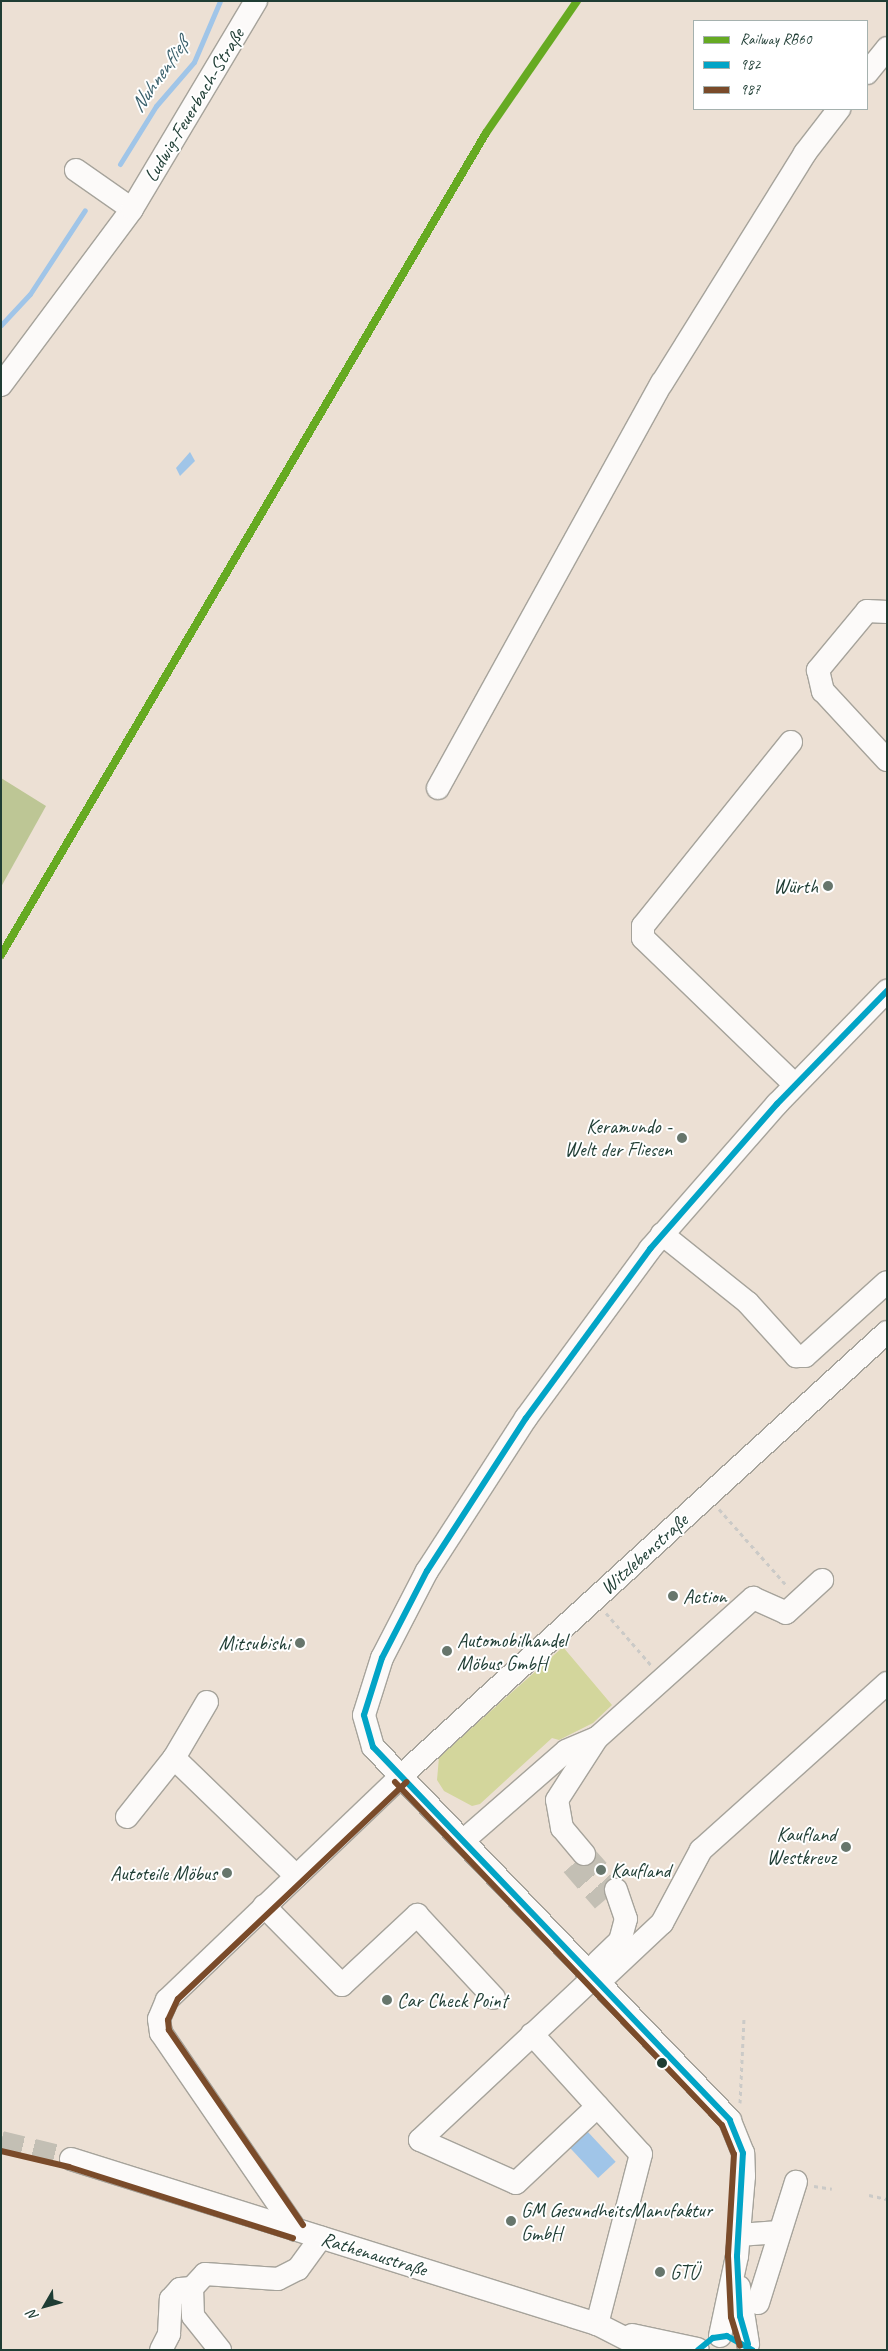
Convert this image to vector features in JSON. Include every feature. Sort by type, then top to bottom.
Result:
[{"type":"street","name":"Ludwig-Feuerbach-Straße","points":[[1,385],[132,210],[256,1]]},
{"type":"street","points":[[868,72],[887,48]]},
{"type":"street","points":[[438,788],[662,383],[805,153],[838,110]]},
{"type":"street","points":[[76,170],[132,210]]},
{"type":"street","points":[[887,612],[867,611],[818,670],[823,691],[887,760]]},
{"type":"street","points":[[791,742],[643,926],[643,938],[795,1085]]},
{"type":"street","points":[[750,2347],[740,2316],[738,2246],[743,2154],[730,2120],[374,1747],[364,1715],[382,1658],[426,1571],[526,1418],[662,1234],[795,1085],[887,991]]},
{"type":"street","points":[[662,1234],[748,1303],[796,1356],[805,1356],[887,1282]]},
{"type":"street","name":"Witzlebenstraße","points":[[296,2230],[161,2033],[159,2019],[171,1994],[401,1776],[887,1332]]},
{"type":"street","points":[[584,1855],[562,1828],[557,1800],[597,1738],[753,1598],[786,1613],[822,1580]]},
{"type":"street","points":[[598,2106],[516,2183],[420,2140],[593,1978],[662,1923],[701,1850],[887,1683]]},
{"type":"street","points":[[127,1817],[174,1758],[207,1702]]},
{"type":"street","points":[[464,1840],[566,1751],[597,1738]]},
{"type":"street","points":[[174,1758],[296,1876]]},
{"type":"street","points":[[593,1978],[620,1941],[626,1919],[616,1890]]},
{"type":"street","points":[[264,1906],[342,1985],[417,1915],[494,1998]]},
{"type":"street","points":[[532,2034],[641,2154],[597,2324]]},
{"type":"street","name":"Rathenaustraße","points":[[71,2160],[597,2324],[619,2333],[648,2350]]},
{"type":"street","points":[[758,2303],[779,2232],[804,2184]]},
{"type":"street","points":[[738,2246],[779,2232]]},
{"type":"street","points":[[162,2350],[169,2334],[171,2299],[180,2289],[192,2288],[205,2274],[278,2280],[298,2269],[321,2238]]},
{"type":"street","points":[[720,2336],[738,2246]]},
{"type":"street","points":[[192,2288],[193,2316],[220,2350]]},
{"type":"street","name":"Rathenaustraße","points":[[619,2333],[698,2349]]},
{"type":"street","points":[[698,2349],[720,2336],[735,2337],[750,2347]]},
{"type":"path","points":[[707,1496],[800,1600]]},
{"type":"path","points":[[594,1599],[663,1679]]},
{"type":"path","points":[[740,2109],[744,2019]]},
{"type":"path","points":[[804,2184],[832,2189]]},
{"type":"path","points":[[869,2195],[887,2199]]},
{"type":"green space","points":[[1,778],[46,806],[1,887]]},
{"type":"green space","points":[[563,1647],[612,1705],[593,1723],[559,1740],[552,1738],[480,1804],[472,1806],[444,1791],[437,1780],[439,1757]]},
{"type":"water","points":[[190,452],[195,461],[180,476],[176,468]]},
{"type":"water","points":[[587,2131],[616,2162],[598,2178],[569,2147]]},
{"type":"waterway","name":"Nuhnenfließ","points":[[120,164],[156,106],[194,62],[220,1]]},
{"type":"waterway","name":"Nuhnenfließ","points":[[1,325],[30,294],[85,210]]},
{"type":"tunnel","points":[[584,1854],[616,1890]]},
{"type":"tunnel","points":[[572,1865],[603,1901]]},
{"type":"tunnel","points":[[1,2142],[71,2159]]},
{"type":"rail line","name":"RB60","points":[[1,955],[486,133],[577,1]]},
{"type":"transit line","name":"982","points":[[748,2344],[740,2316],[737,2256],[743,2153],[730,2120],[373,1747],[364,1715],[382,1658],[427,1571],[526,1418],[650,1249],[777,1104],[887,991]]},
{"type":"transit line","name":"987","points":[[395,1782],[722,2125],[734,2154],[728,2256],[731,2317],[740,2346]]},
{"type":"transit line","name":"987","points":[[303,2225],[169,2030],[168,2020],[178,1999],[407,1782]]},
{"type":"transit line","name":"987","points":[[1,2151],[69,2167],[293,2238]]},
{"type":"transit line","name":"982","points":[[698,2350],[713,2338],[727,2336],[752,2350]]},
{"type":"place","name":"Würth","points":[[828,886]]},
{"type":"place","name":"Keramundo - Welt der Fliesen","points":[[682,1138]]},
{"type":"place","name":"Action","points":[[673,1596]]},
{"type":"place","name":"Mitsubishi","points":[[300,1643]]},
{"type":"place","name":"Automobilhandel Möbus GmbH","points":[[447,1651]]},
{"type":"place","name":"Kaufland Westkreuz","points":[[846,1847]]},
{"type":"place","name":"Kaufland","points":[[601,1870]]},
{"type":"place","name":"Autoteile Möbus","points":[[227,1873]]},
{"type":"place","name":"Car Check Point","points":[[387,2000]]},
{"type":"place","name":"GM GesundheitsManufaktur GmbH","points":[[511,2221]]},
{"type":"place","name":"GTÜ","points":[[660,2272]]}]
